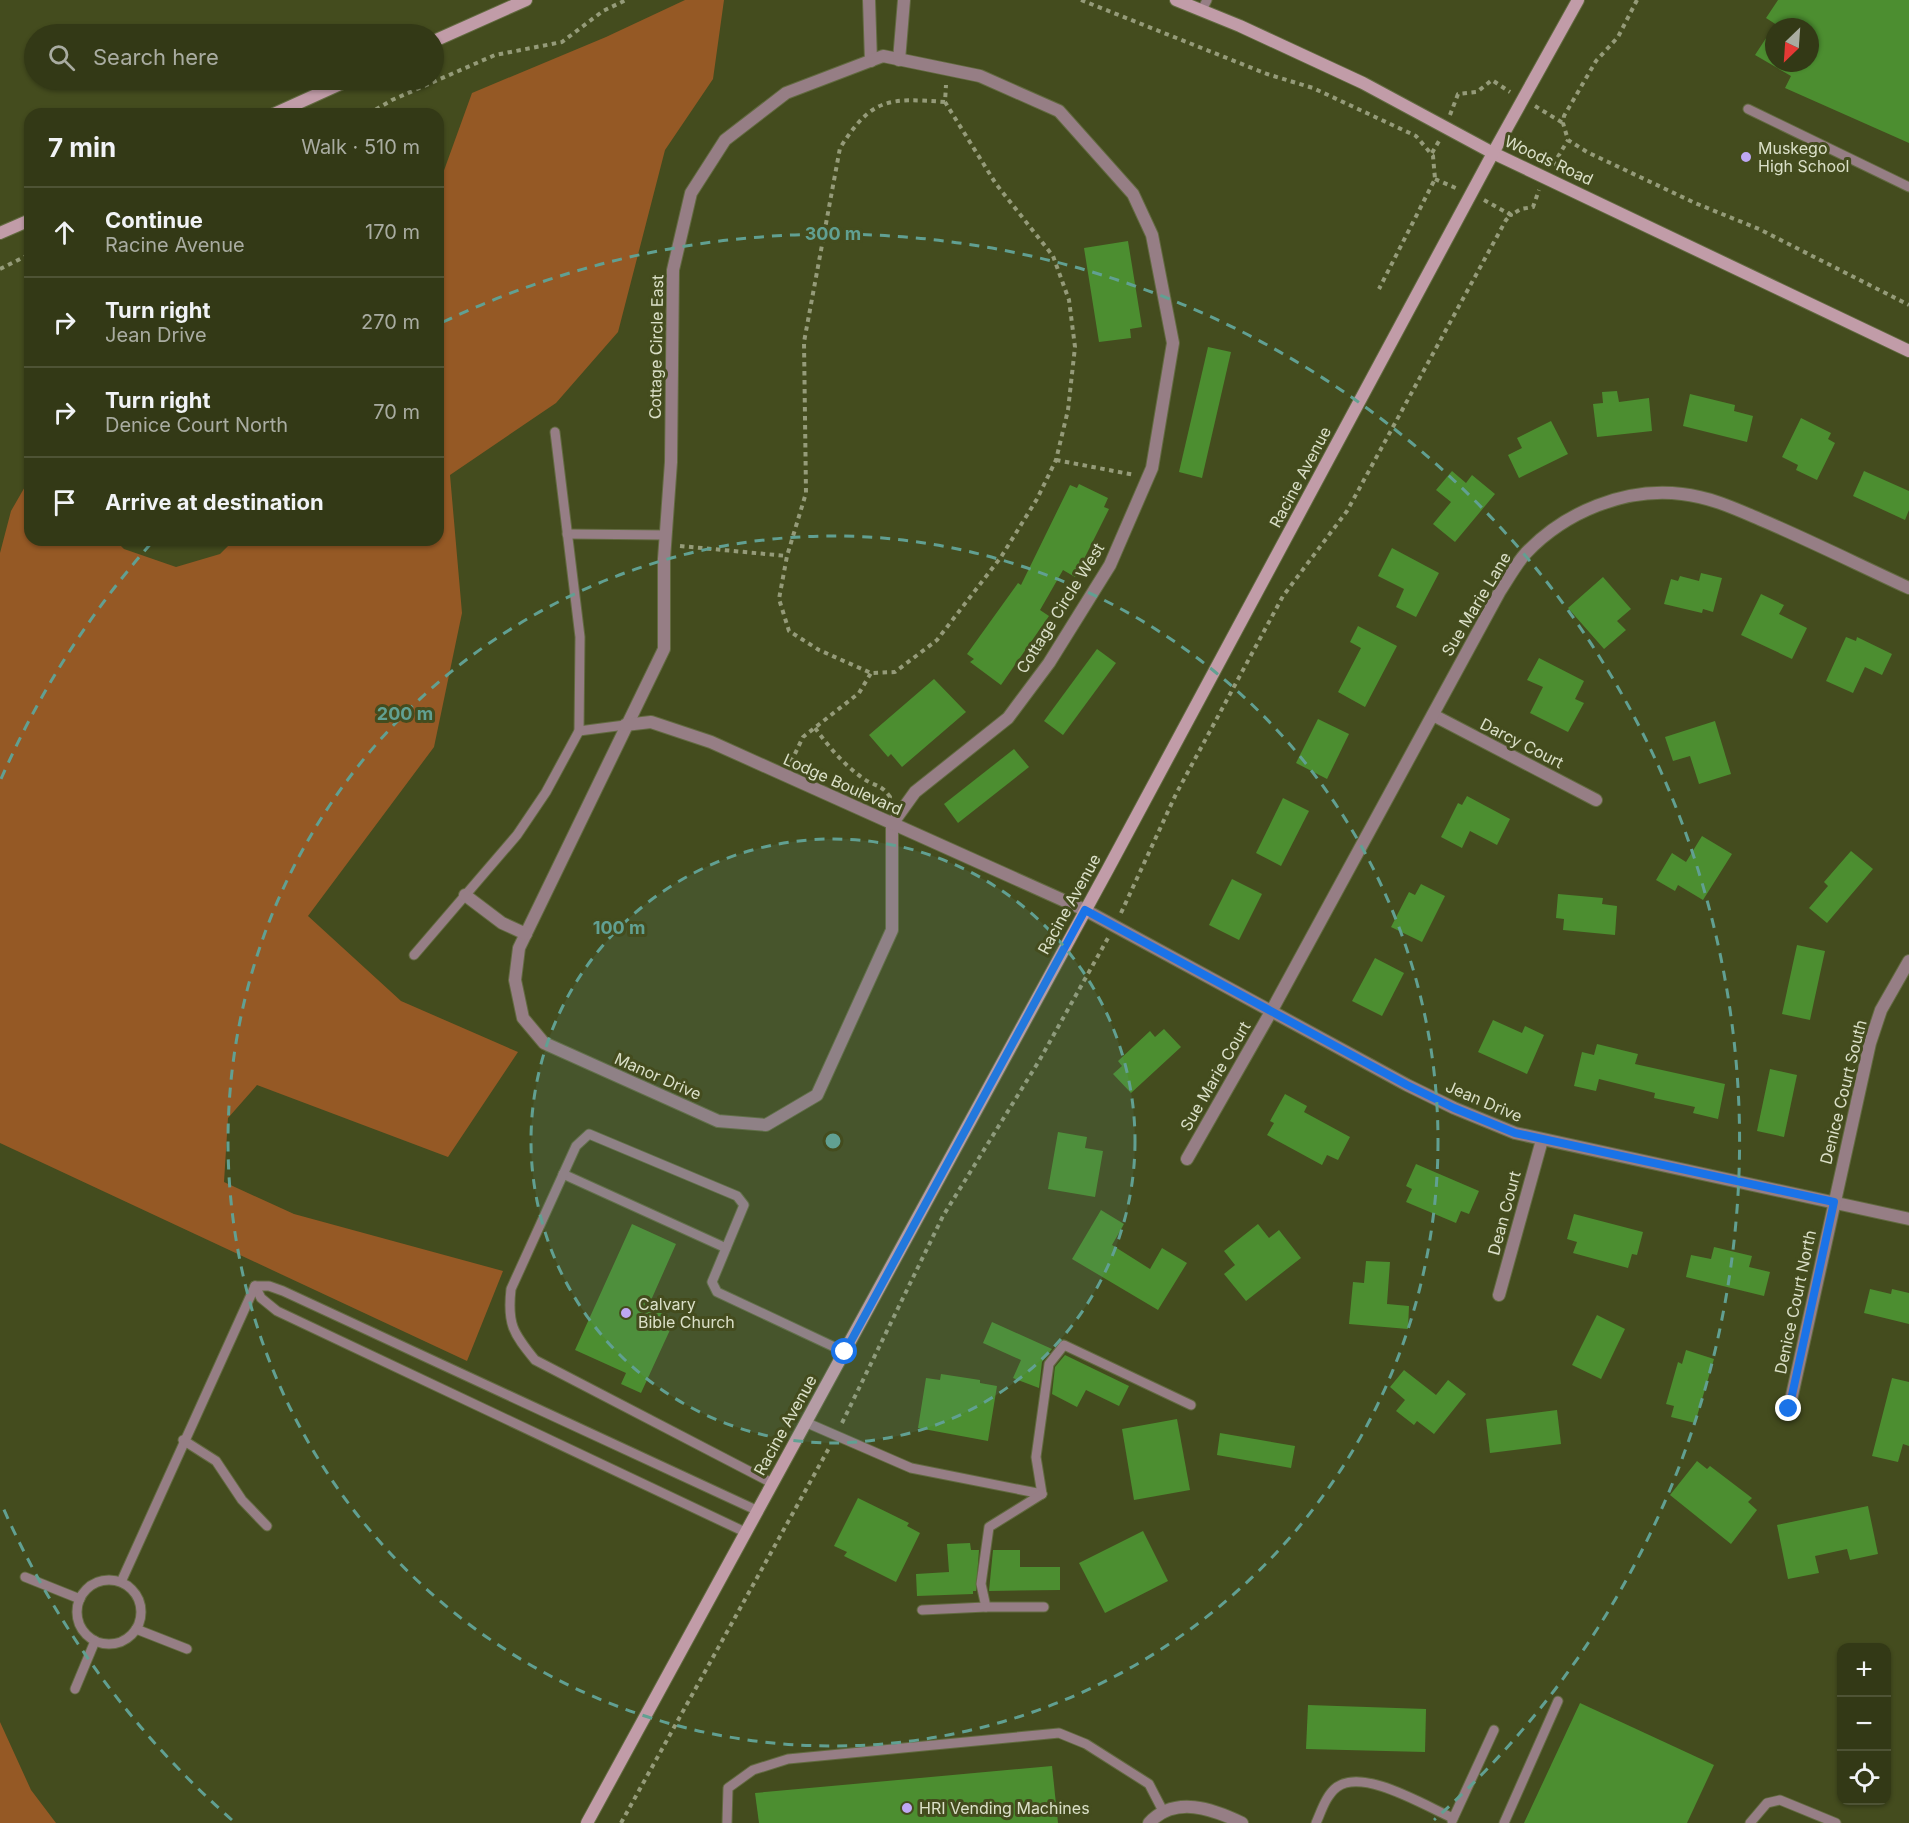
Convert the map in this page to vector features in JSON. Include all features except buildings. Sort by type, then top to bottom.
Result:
[{"type":"main road","points":[[444,37],[526,0]]},
{"type":"main road","name":"Woods Road","points":[[1176,0],[1204,5],[1363,83],[1493,153],[1909,351]]},
{"type":"main road","name":"Racine Avenue","points":[[587,1823],[1578,0]]},
{"type":"main road","points":[[287,108],[327,90]]},
{"type":"main road","points":[[0,233],[24,223]]},
{"type":"street","points":[[869,0],[871,61]]},
{"type":"street","points":[[899,60],[904,0]]},
{"type":"street","name":"Cottage Circle East","points":[[625,725],[664,649],[665,540],[671,462],[673,270],[691,193],[725,140],[786,93],[883,56]]},
{"type":"street","name":"Cottage Circle West","points":[[883,56],[980,76],[1059,111],[1133,194],[1152,235],[1173,344],[1152,468],[1110,565],[1048,663],[1008,717],[915,792],[892,824]]},
{"type":"street","name":"Sue Marie Lane","points":[[1272,1010],[1500,591],[1525,554],[1560,523],[1593,507],[1626,496],[1661,492],[1706,498],[1791,533],[1909,588]]},
{"type":"street","name":"Darcy Court","points":[[1432,715],[1596,800]]},
{"type":"street","name":"Lodge Boulevard","points":[[625,725],[651,722],[711,742],[1085,910]]},
{"type":"street","name":"Manor Drive","points":[[625,725],[519,948],[515,980],[524,1018],[544,1043],[718,1121],[766,1125],[817,1095],[892,930],[892,824]]},
{"type":"street","points":[[465,895],[502,923],[526,934]]},
{"type":"street","name":"Jean Drive","points":[[1085,910],[1454,1108],[1515,1133],[1909,1219]]},
{"type":"street","name":"Denice Court South","points":[[1834,1202],[1870,1043],[1881,1010],[1909,961]]},
{"type":"street","name":"Sue Marie Court","points":[[1187,1159],[1272,1010]]},
{"type":"street","name":"Dean Court","points":[[1499,1295],[1542,1140]]},
{"type":"street","name":"Denice Court North","points":[[1789,1409],[1834,1202]]},
{"type":"street","points":[[1149,1823],[1164,1813],[1189,1806],[1206,1808],[1242,1823]]},
{"type":"lane","points":[[1749,108],[1909,187]]},
{"type":"lane","points":[[414,955],[517,836],[546,792],[579,731],[580,637],[555,432]]},
{"type":"lane","points":[[567,534],[665,540]]},
{"type":"lane","name":"Lodge Boulevard","points":[[579,731],[625,725]]},
{"type":"lane","points":[[772,1482],[535,1360],[514,1334],[508,1313],[511,1289],[576,1146],[589,1134],[737,1196],[744,1205],[712,1282],[717,1292],[845,1352]]},
{"type":"lane","points":[[563,1174],[726,1248]]},
{"type":"lane","points":[[121,1582],[183,1440],[255,1286]]},
{"type":"lane","points":[[255,1286],[269,1286],[283,1292],[756,1510]]},
{"type":"lane","points":[[255,1286],[261,1299],[277,1311],[745,1532]]},
{"type":"lane","points":[[1041,1494],[1036,1457],[1049,1364],[1064,1345],[1191,1406]]},
{"type":"lane","points":[[805,1422],[911,1468],[1041,1494]]},
{"type":"lane","points":[[183,1440],[216,1461],[242,1500],[267,1526]]},
{"type":"lane","points":[[986,1607],[981,1584],[989,1527],[1041,1494]]},
{"type":"lane","points":[[25,1576],[80,1599]]},
{"type":"lane","points":[[99,1581],[121,1582],[130,1588],[140,1605],[141,1615],[136,1629],[125,1640],[116,1644],[95,1641],[86,1635],[80,1626],[77,1615],[80,1599],[90,1586],[99,1581]]},
{"type":"lane","points":[[922,1610],[1044,1607]]},
{"type":"lane","points":[[136,1629],[186,1649]]},
{"type":"lane","points":[[75,1689],[95,1641]]},
{"type":"lane","points":[[1504,1823],[1558,1701]]},
{"type":"lane","points":[[1316,1823],[1336,1788],[1351,1782],[1370,1782],[1452,1820],[1494,1730]]},
{"type":"lane","points":[[727,1823],[728,1788],[753,1770],[788,1759],[1059,1733],[1086,1744],[1149,1784],[1164,1813]]},
{"type":"lane","points":[[1750,1823],[1767,1803],[1780,1800],[1836,1823]]},
{"type":"path","points":[[444,78],[495,56],[562,42],[603,11],[626,0]]},
{"type":"path","points":[[1081,0],[1267,74],[1312,88],[1416,136],[1434,152],[1435,179],[1379,289]]},
{"type":"path","points":[[1637,0],[1618,37],[1596,61],[1578,88],[1563,123],[1568,140],[1587,153],[1759,229],[1909,305]]},
{"type":"path","points":[[945,102],[899,99],[876,106],[851,130],[840,148],[805,333],[806,493],[787,556],[779,599],[789,631],[819,650],[872,673],[895,672],[937,640],[1001,557],[1037,499],[1056,460],[1068,410],[1076,347],[1068,300],[1053,256],[996,184],[945,102],[947,69]]},
{"type":"path","points":[[1455,102],[1458,94],[1477,92],[1492,80],[1497,84]]},
{"type":"path","points":[[378,108],[415,90]]},
{"type":"path","points":[[1554,118],[1563,123]]},
{"type":"path","points":[[1564,146],[1568,140]]},
{"type":"path","points":[[1435,179],[1442,181]]},
{"type":"path","points":[[1127,902],[1176,794],[1283,596],[1347,511],[1506,220],[1521,209],[1533,207],[1534,200]]},
{"type":"path","points":[[1505,210],[1511,215]]},
{"type":"path","points":[[0,269],[24,257]]},
{"type":"path","points":[[1056,460],[1147,477]]},
{"type":"path","points":[[665,540],[787,556]]},
{"type":"path","points":[[785,776],[803,737],[859,693],[872,673]]},
{"type":"path","points":[[815,728],[833,753],[865,780],[882,786],[890,797],[878,818]]},
{"type":"path","points":[[621,1823],[836,1435],[943,1215],[1039,1061],[1097,958]]},
{"type":"shaded area","points":[[685,0],[724,0],[713,79],[665,150],[618,332],[556,403],[450,475],[462,613],[434,747],[308,916],[401,1001],[518,1052],[448,1157],[257,1085],[228,1118],[224,1182],[294,1214],[503,1271],[467,1361],[0,1143],[0,553],[11,511],[24,488],[24,546],[121,546],[176,567],[220,554],[228,546],[444,546],[444,170],[472,93],[606,37]]},
{"type":"shaded area","points":[[0,1722],[31,1790],[56,1823],[0,1823]]},
{"type":"place","name":"Muskego High School","points":[[1746,157]]},
{"type":"place","name":"Calvary Bible Church","points":[[626,1313]]},
{"type":"place","name":"HRI Vending Machines","points":[[907,1808]]},
{"type":"route","points":[[845,1352],[1085,910],[1407,1085],[1454,1108],[1515,1133],[1834,1202],[1789,1409]]}]
